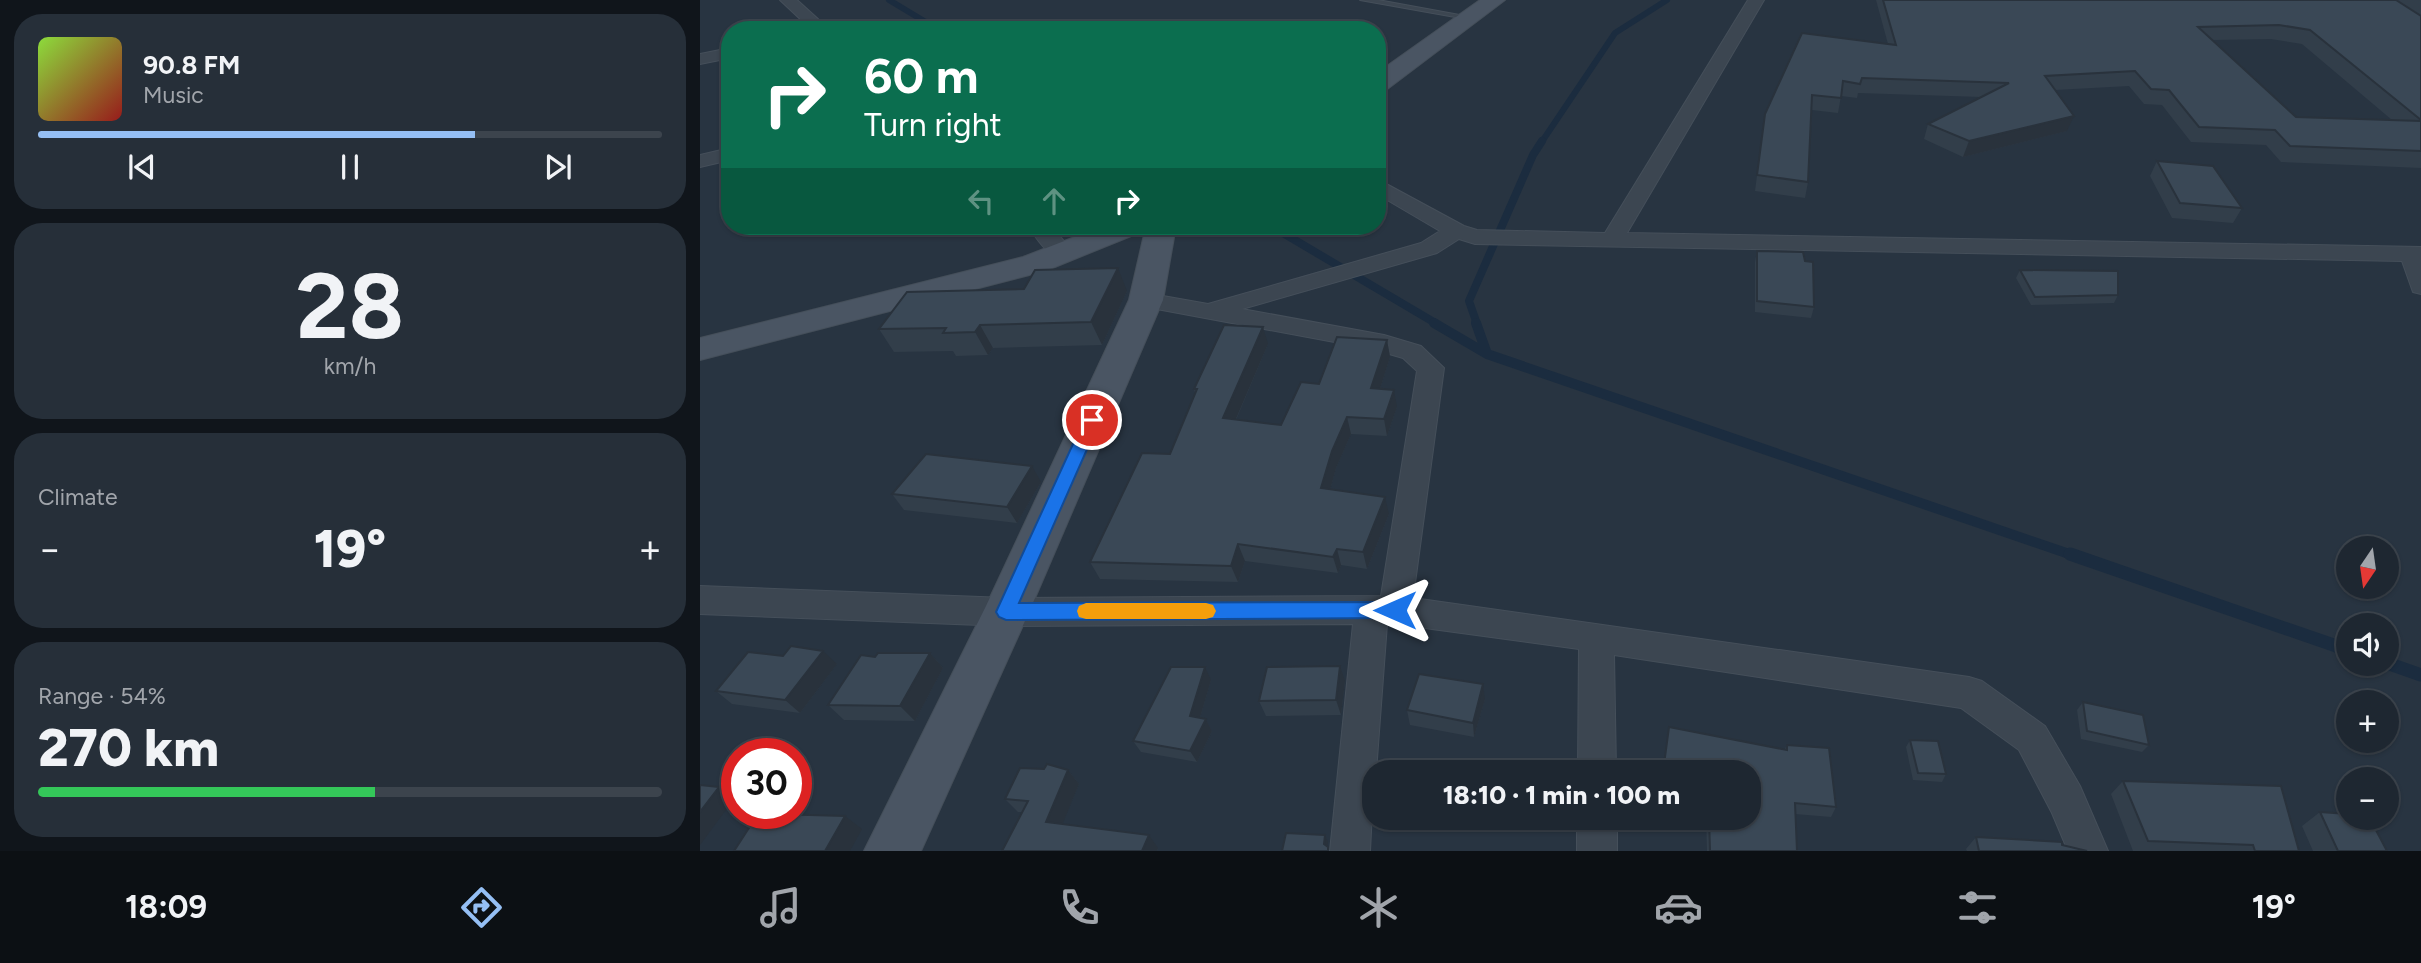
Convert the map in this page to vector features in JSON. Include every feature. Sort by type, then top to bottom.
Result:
[{"type":"main road","points":[[1386,79],[1494,0]]},
{"type":"main road","points":[[700,349],[1034,264],[1107,235]]},
{"type":"main road","points":[[892,851],[1006,612],[1146,300],[1160,235]]},
{"type":"street","points":[[788,0],[812,21]]},
{"type":"street","points":[[1611,241],[1756,0]]},
{"type":"street","points":[[700,59],[721,55]]},
{"type":"street","points":[[700,161],[721,155]]},
{"type":"street","points":[[1386,190],[1466,234],[1522,240],[2416,254],[2421,287]]},
{"type":"street","points":[[1209,311],[1429,248],[1466,234]]},
{"type":"street","points":[[1047,235],[1063,253]]},
{"type":"street","points":[[1146,300],[1375,341],[1412,352],[1431,368],[1383,610],[1350,851]]},
{"type":"street","points":[[700,600],[1006,612],[1383,610],[1596,637],[1969,694],[2032,738],[2066,800],[2088,851]]},
{"type":"street","points":[[1596,637],[1597,760]]},
{"type":"street","points":[[1597,830],[1597,851]]},
{"type":"lane","points":[[1364,0],[1472,18]]},
{"type":"building","points":[[1883,0],[2396,0],[2421,16],[2421,120],[2310,30],[2279,25],[2198,27],[2296,117],[2421,121],[2421,151],[2290,146],[2275,130],[2199,127],[2169,90],[2151,89],[2135,71],[2045,76],[2074,116],[1969,141],[1928,124],[2009,83],[1862,78],[1860,84],[1843,81],[1841,98],[1812,95],[1808,182],[1757,175],[1765,114],[1802,33],[1896,45]]},
{"type":"building","points":[[2157,161],[2213,166],[2242,208],[2180,203]]},
{"type":"building","points":[[1757,251],[1803,252],[1805,261],[1813,262],[1814,307],[1757,301]]},
{"type":"building","points":[[1118,268],[1091,322],[980,325],[975,332],[943,333],[946,328],[879,329],[907,292],[1024,289],[1035,270]]},
{"type":"building","points":[[2020,270],[2118,271],[2118,295],[2035,297]]},
{"type":"building","points":[[1224,325],[1263,327],[1223,418],[1281,425],[1301,382],[1319,384],[1337,337],[1387,340],[1371,388],[1394,390],[1384,419],[1347,417],[1332,451],[1321,488],[1385,497],[1363,552],[1337,549],[1333,557],[1238,544],[1231,566],[1090,562],[1142,453],[1170,454],[1197,389],[1194,389]]},
{"type":"building","points":[[926,454],[1032,466],[1007,507],[892,494]]},
{"type":"building","points":[[791,646],[823,651],[785,700],[716,691],[748,652],[783,656]]},
{"type":"building","points":[[878,653],[930,653],[900,706],[828,705],[861,655],[875,657]]},
{"type":"building","points":[[1340,666],[1336,700],[1259,701],[1267,667]]},
{"type":"building","points":[[1171,667],[1205,667],[1190,716],[1206,719],[1190,751],[1133,741]]},
{"type":"building","points":[[1419,674],[1483,684],[1473,723],[1407,710]]},
{"type":"building","points":[[2083,702],[2143,715],[2149,745],[2087,731]]},
{"type":"building","points":[[1669,727],[1787,750],[1787,745],[1829,748],[1836,807],[1795,803],[1797,851],[1710,851],[1709,830],[1761,830],[1761,760],[1665,760]]},
{"type":"building","points":[[1910,740],[1938,741],[1946,774],[1918,773]]},
{"type":"building","points":[[1047,764],[1068,770],[1046,822],[1149,835],[1142,851],[1002,851],[1028,801],[1005,799],[1020,768],[1044,769]]},
{"type":"building","points":[[2123,781],[2281,786],[2299,851],[2255,851],[2253,845],[2148,841]]},
{"type":"building","points":[[700,785],[719,787],[700,812]]},
{"type":"building","points":[[2320,812],[2336,813],[2336,830],[2376,830],[2387,851],[2338,851]]},
{"type":"building","points":[[812,815],[845,816],[825,851],[734,851],[748,829],[812,829]]},
{"type":"building","points":[[1286,833],[1325,835],[1324,844],[1328,851],[1282,851]]},
{"type":"building","points":[[1976,837],[2062,842],[2062,845],[2087,851],[1979,851]]},
{"type":"waterway","points":[[889,0],[924,21]]},
{"type":"waterway","points":[[1541,143],[1615,33],[1667,0]]},
{"type":"waterway","points":[[1477,324],[1469,301],[1533,155],[1542,141]]},
{"type":"waterway","points":[[1286,235],[1437,324]]},
{"type":"waterway","points":[[1434,323],[1487,354]]},
{"type":"waterway","points":[[1476,323],[1487,354]]},
{"type":"waterway","points":[[1487,354],[2075,556]]},
{"type":"waterway","points":[[2070,554],[2336,646]]},
{"type":"waterway","points":[[2399,667],[2421,675]]},
{"type":"slow traffic","points":[[1086,611],[1206,611]]},
{"type":"route","points":[[1092,420],[1006,612],[1395,610]]}]
